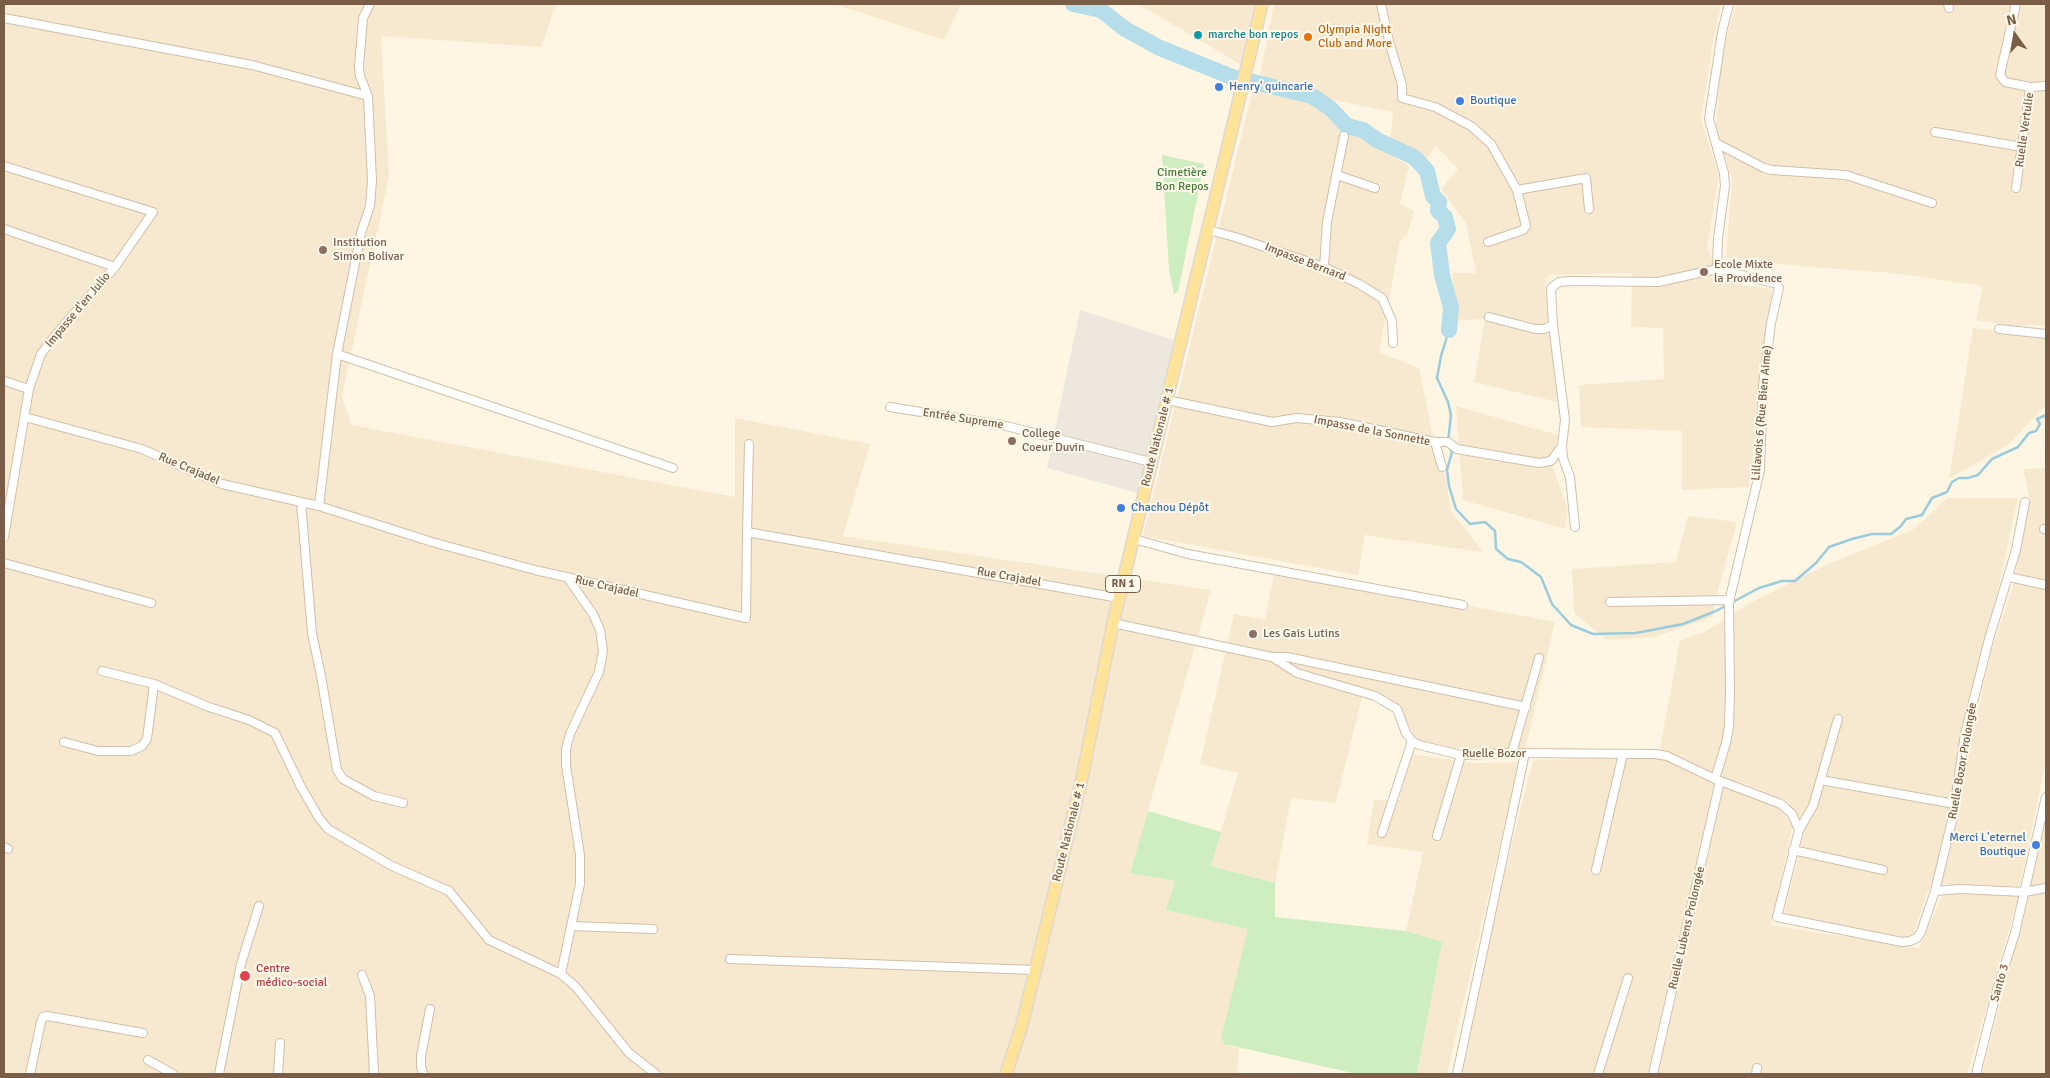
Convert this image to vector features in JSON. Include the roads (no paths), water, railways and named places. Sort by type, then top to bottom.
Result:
[{"type":"main road","name":"Route Nationale # 1","points":[[1006,1074],[1022,1025],[1082,778],[1113,623],[1262,4]]},
{"type":"street","points":[[319,506],[337,354],[361,232],[370,206],[372,181],[368,96],[360,76],[359,66],[363,18],[370,4]]},
{"type":"street","points":[[1381,4],[1389,41],[1402,85],[1402,98],[1435,107],[1471,126],[1491,144],[1517,190],[1526,226],[1523,230],[1488,242]]},
{"type":"street","points":[[1574,527],[1570,477],[1563,458],[1562,446],[1566,420],[1553,325],[1552,288],[1559,282],[1658,282],[1716,269],[1725,186],[1709,120],[1722,32],[1729,4]]},
{"type":"street","points":[[2016,4],[2000,75],[2005,82],[2030,87]]},
{"type":"street","points":[[4,18],[252,65],[368,96]]},
{"type":"street","name":"Ruelle Vertulie","points":[[2016,188],[2030,87],[2046,86]]},
{"type":"street","points":[[1935,132],[2022,147]]},
{"type":"street","points":[[1324,267],[1327,222],[1344,136]]},
{"type":"street","points":[[1716,143],[1764,168],[1846,174],[1932,203]]},
{"type":"street","name":"Impasse d'en Julio","points":[[4,166],[153,212],[115,267],[41,354],[29,389],[4,537]]},
{"type":"street","points":[[1337,175],[1375,188]]},
{"type":"street","points":[[1517,190],[1586,178],[1589,209]]},
{"type":"street","points":[[4,229],[115,267]]},
{"type":"street","name":"Impasse Bernard","points":[[1208,230],[1235,237],[1324,267],[1359,284],[1382,298],[1392,321],[1393,343]]},
{"type":"street","name":"Lillavois 6 (Rue Bien Aime)","points":[[1716,269],[1776,284],[1779,288],[1771,324],[1763,385],[1760,470],[1729,601]]},
{"type":"street","points":[[1489,317],[1535,329],[1544,329],[1553,325]]},
{"type":"street","points":[[1999,329],[2046,334]]},
{"type":"street","points":[[337,354],[673,468]]},
{"type":"street","points":[[4,381],[29,389]]},
{"type":"street","name":"Impasse de la Sonnette","points":[[1167,400],[1272,422],[1297,418],[1340,422],[1435,442],[1442,468]]},
{"type":"street","name":"Entrée Supreme","points":[[890,407],[1002,425],[1152,462]]},
{"type":"street","name":"Rue Crajadel","points":[[25,417],[142,449],[222,484],[319,506],[432,542],[567,577],[746,618],[748,532],[1120,598]]},
{"type":"street","points":[[1435,442],[1448,442],[1457,448],[1539,464],[1551,461],[1568,468]]},
{"type":"street","points":[[748,532],[749,444]]},
{"type":"street","points":[[1551,461],[1562,446]]},
{"type":"street","points":[[301,502],[312,633],[322,676],[337,770],[343,779],[366,792],[382,799],[403,803]]},
{"type":"street","name":"Ruelle Bozor Prolongée","points":[[1793,850],[1777,917],[1902,942],[1910,942],[1918,938],[1935,891],[1955,804],[1966,734],[1975,694],[1989,638],[2009,577],[2025,502]]},
{"type":"street","points":[[1134,539],[1188,554],[1463,605]]},
{"type":"street","points":[[4,563],[151,603]]},
{"type":"street","points":[[561,974],[580,884],[580,855],[566,765],[566,750],[570,734],[599,672],[603,651],[600,630],[593,614],[567,577]]},
{"type":"street","points":[[2009,577],[2046,585]]},
{"type":"street","points":[[1610,602],[1729,601]]},
{"type":"street","name":"Ruelle Lubens Prolongée","points":[[1653,1074],[1729,727],[1729,601]]},
{"type":"street","points":[[1113,623],[1272,657],[1287,657],[1526,707]]},
{"type":"street","points":[[1272,657],[1297,673],[1375,696],[1397,709],[1406,733],[1412,742],[1382,834]]},
{"type":"street","points":[[1512,753],[1539,658]]},
{"type":"street","points":[[102,671],[154,684],[209,707],[249,720],[276,733],[305,794],[318,818],[328,829],[392,866],[449,891],[489,940],[561,974],[576,987],[629,1053],[656,1074]]},
{"type":"street","points":[[64,742],[98,751],[131,751],[142,746],[147,739],[154,684]]},
{"type":"street","points":[[1838,719],[1813,806],[1799,830],[1793,850],[1883,870]]},
{"type":"street","name":"Ruelle Bozor","points":[[1412,742],[1461,755],[1512,753],[1660,754],[1717,780],[1781,804],[1792,814],[1799,830]]},
{"type":"street","points":[[1457,1074],[1525,754]]},
{"type":"street","points":[[1596,870],[1623,754]]},
{"type":"street","points":[[1437,836],[1461,755]]},
{"type":"street","points":[[1821,780],[1955,804]]},
{"type":"street","name":"Santo 3","points":[[1976,1074],[1997,990],[2015,933],[2046,798]]},
{"type":"street","points":[[1935,891],[1960,888],[2024,892],[2046,888]]},
{"type":"street","points":[[219,1074],[242,964],[259,906]]},
{"type":"street","points":[[571,926],[653,929]]},
{"type":"street","points":[[730,959],[1036,970]]},
{"type":"street","points":[[362,975],[370,996],[374,1074]]},
{"type":"street","points":[[1598,1074],[1628,978]]},
{"type":"street","points":[[424,1074],[421,1068],[421,1056],[430,1009]]},
{"type":"street","points":[[30,1074],[40,1022],[43,1017],[47,1016],[143,1032]]},
{"type":"street","points":[[278,1074],[280,1043]]},
{"type":"street","points":[[148,1060],[173,1074]]},
{"type":"waterway","points":[[1073,4],[1101,10],[1125,29],[1160,48],[1232,77],[1312,96],[1330,108],[1347,126],[1363,130],[1377,140],[1414,157],[1427,171],[1433,196],[1439,202],[1438,211],[1445,217],[1448,229],[1438,243],[1442,275],[1451,308],[1449,330]]},
{"type":"waterway","points":[[1448,442],[1451,415],[1448,402],[1437,378],[1449,330]]},
{"type":"waterway","points":[[1449,447],[1452,452],[1447,470],[1449,486],[1456,509],[1470,524],[1485,522],[1495,531],[1496,549],[1508,559],[1521,562],[1541,577],[1552,604],[1571,625],[1593,634],[1636,633],[1683,624],[1716,611],[1759,588],[1782,581],[1795,581],[1816,563],[1829,547],[1872,534],[1891,534],[1906,519],[1922,515],[1932,498],[1947,492],[1952,482],[1959,478],[1978,475],[1992,459],[2018,447],[2029,433],[2036,431],[2040,424],[2037,419],[2046,415]]},
{"type":"place","name":"marche bon repos","points":[[1198,35]]},
{"type":"place","name":"Olympia Night Club and More","points":[[1308,37]]},
{"type":"place","name":"Henry' quincarie","points":[[1219,87]]},
{"type":"place","name":"Boutique","points":[[1460,101]]},
{"type":"place","name":"Institution Simon Bolivar","points":[[323,250]]},
{"type":"place","name":"Ecole Mixte la Providence","points":[[1704,272]]},
{"type":"place","name":"College Coeur Duvin","points":[[1012,441]]},
{"type":"place","name":"Chachou Dépôt","points":[[1121,508]]},
{"type":"place","name":"Les Gais Lutins","points":[[1253,634]]},
{"type":"place","name":"Merci L'eternel Boutique","points":[[2036,845]]},
{"type":"place","name":"Centre médico-social","points":[[245,976]]},
{"type":"park label","name":"Cimetière Bon Repos","points":[[1182,180]]}]
